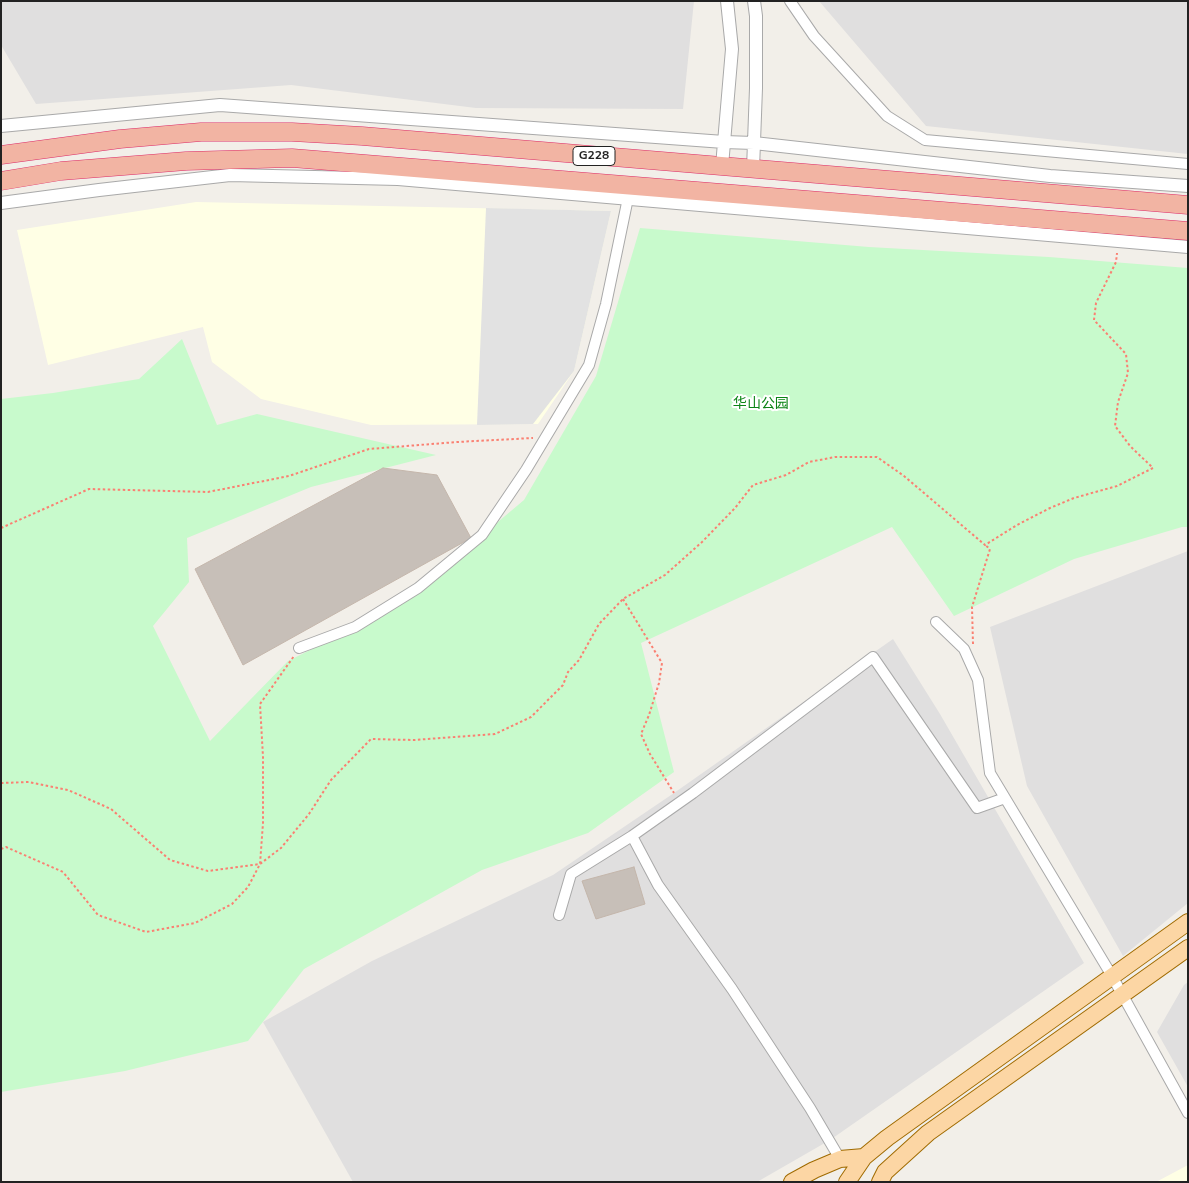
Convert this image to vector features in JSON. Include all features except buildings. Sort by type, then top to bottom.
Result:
[{"type":"highway","name":"G228","points":[[1,155],[201,132],[292,132],[362,136],[1188,205]]},
{"type":"highway","name":"G228","points":[[1,182],[61,171],[186,161],[292,158],[1188,231]]},
{"type":"main road","points":[[847,1182],[864,1157],[895,1132],[1188,922]]},
{"type":"main road","points":[[880,1182],[886,1172],[928,1133],[1188,948]]},
{"type":"main road","points":[[792,1182],[840,1158],[864,1157]]},
{"type":"street","points":[[722,166],[732,49],[727,1]]},
{"type":"street","points":[[754,1],[756,16],[754,169]]},
{"type":"street","points":[[790,1],[814,36],[887,116],[925,140],[1188,164]]},
{"type":"street","points":[[1,126],[220,105],[754,143],[1050,176],[1188,186]]},
{"type":"street","points":[[1,204],[230,174],[398,179],[1188,247]]},
{"type":"street","points":[[299,648],[354,627],[418,588],[482,535],[545,438],[589,365],[606,304],[628,198]]},
{"type":"street","points":[[936,622],[964,649],[978,680],[990,773],[1112,976],[1188,1114]]},
{"type":"street","points":[[559,915],[571,874],[632,836],[679,803],[873,657],[978,808],[1005,798]]},
{"type":"street","points":[[632,836],[658,885],[732,989],[810,1108],[840,1158]]},
{"type":"path","points":[[985,545],[1017,525],[1050,508],[1074,498],[1117,486],[1153,468],[1130,446],[1115,426],[1118,402],[1128,373],[1126,354],[1094,320],[1096,303],[1116,262],[1118,241]]},
{"type":"path","points":[[1,528],[89,489],[208,492],[289,476],[369,449],[545,438]]},
{"type":"path","points":[[1,783],[29,782],[68,790],[111,810],[170,860],[208,871],[260,864],[281,848],[309,814],[331,780],[371,739],[429,740],[495,734],[531,717],[563,685],[568,672],[579,660],[599,624],[623,599],[665,575],[735,508],[753,485],[786,474],[809,462],[835,457],[876,456],[904,476],[990,550],[972,607],[974,671]]},
{"type":"path","points":[[623,599],[662,663],[659,683],[641,734],[679,803]]},
{"type":"path","points":[[1,849],[6,847],[62,872],[98,915],[146,932],[195,923],[232,904],[248,887],[260,864],[263,822],[260,704],[299,648]]},
{"type":"shaded area","points":[[1,1],[694,1],[683,109],[476,108],[291,85],[36,104],[1,45]]},
{"type":"shaded area","points":[[819,1],[1188,1],[1188,154],[926,126]]},
{"type":"shaded area","points":[[196,202],[611,211],[574,371],[538,424],[371,425],[261,399],[212,362],[203,327],[48,365],[17,230]]},
{"type":"shaded area","points":[[486,208],[611,211],[574,371],[533,424],[477,425]]},
{"type":"shaded area","points":[[1188,551],[1188,903],[1123,956],[1027,786],[990,627]]},
{"type":"shaded area","points":[[893,639],[940,714],[1084,963],[830,1140],[757,1182],[353,1182],[263,1022],[372,961],[553,875],[674,793]]},
{"type":"shaded area","points":[[1188,982],[1188,1087],[1157,1032],[1184,985]]},
{"type":"shaded area","points":[[1188,1165],[1188,1182],[1156,1182]]},
{"type":"green space","name":"华山公园","points":[[640,228],[869,247],[1049,257],[1188,268],[1188,527],[1182,527],[1074,559],[954,616],[892,527],[641,643],[674,772],[588,833],[482,870],[304,969],[248,1041],[125,1071],[1,1092],[1,399],[53,393],[139,379],[182,339],[217,425],[257,414],[436,455],[311,487],[187,538],[189,582],[153,626],[210,741],[288,661],[398,606],[524,500],[596,376]]}]
